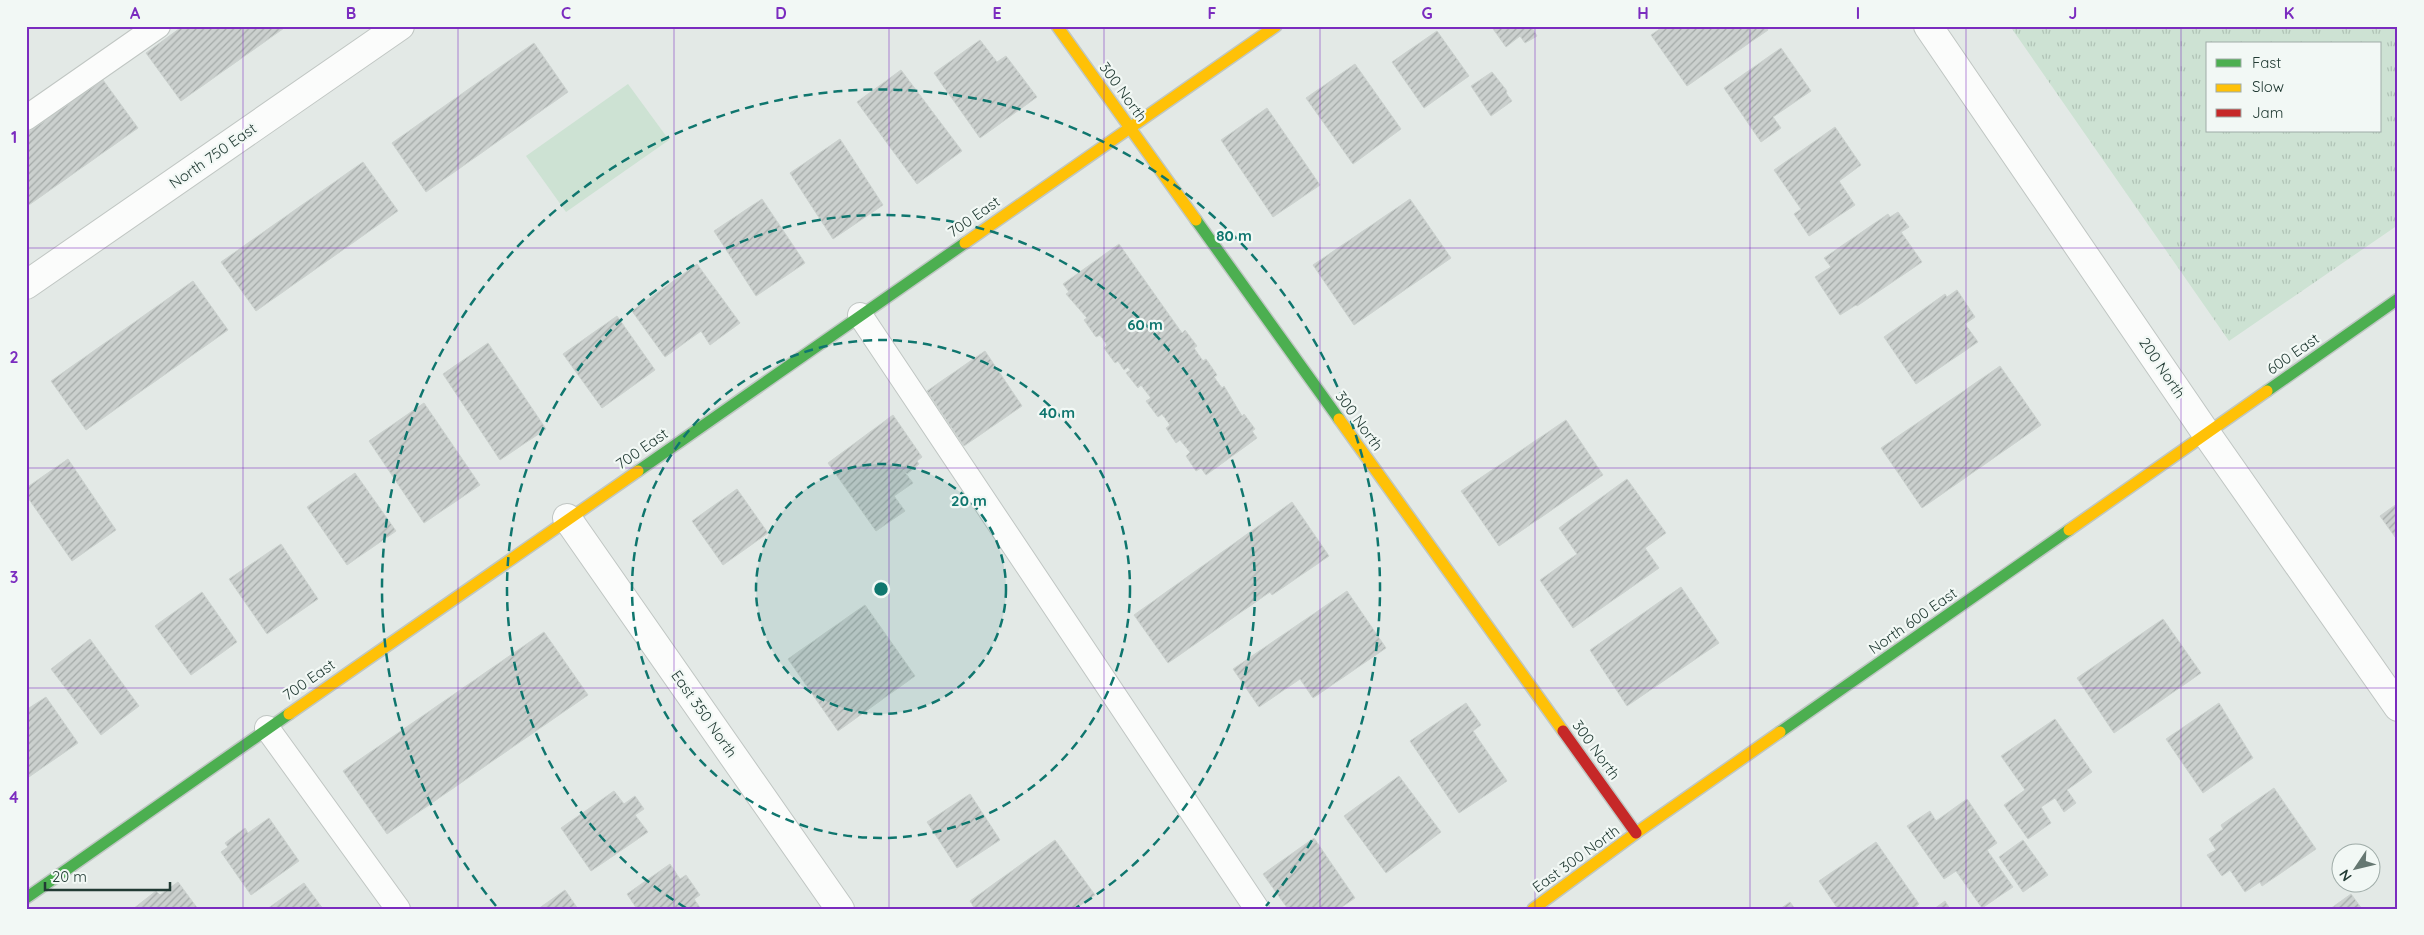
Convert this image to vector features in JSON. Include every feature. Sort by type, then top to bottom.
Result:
[{"type":"street","name":"300 North","points":[[1057,26],[1636,833]]},
{"type":"street","name":"700 East","points":[[26,898],[567,518],[1276,26]]},
{"type":"street","name":"200 North","points":[[1928,26],[2206,433],[2398,707]]},
{"type":"street","name":"North 750 East","points":[[26,285],[385,30]]},
{"type":"street","name":"600 East","points":[[2206,433],[2398,299]]},
{"type":"street","name":"North 600 East","points":[[1636,833],[2206,433]]},
{"type":"street","name":"East 350 North","points":[[567,518],[840,909]]},
{"type":"street","name":"East 300 North","points":[[1533,909],[1636,833]]},
{"type":"lane","points":[[26,118],[158,26]]},
{"type":"lane","points":[[860,315],[1257,909]]},
{"type":"lane","points":[[267,728],[398,909]]},
{"type":"green space","points":[[2010,26],[2398,26],[2398,225],[2229,341]]},
{"type":"green space","points":[[628,84],[669,140],[566,212],[526,156]]},
{"type":"building","points":[[183,26],[287,26],[181,101],[146,53]]},
{"type":"building","points":[[1491,26],[1535,26],[1532,28],[1537,36],[1525,43],[1520,36],[1506,47]]},
{"type":"building","points":[[1664,26],[1765,26],[1768,30],[1687,86],[1651,35]]},
{"type":"building","points":[[1437,31],[1469,76],[1424,108],[1392,62]]},
{"type":"building","points":[[980,40],[997,62],[1006,56],[1037,97],[980,138],[934,73]]},
{"type":"building","points":[[534,43],[568,92],[426,192],[392,143]]},
{"type":"building","points":[[1781,48],[1811,91],[1773,117],[1781,128],[1761,142],[1724,88]]},
{"type":"building","points":[[1355,64],[1401,129],[1353,164],[1306,98]]},
{"type":"building","points":[[901,70],[962,151],[917,184],[857,102]]},
{"type":"building","points":[[1492,72],[1507,91],[1506,93],[1512,101],[1491,116],[1471,86]]},
{"type":"building","points":[[103,80],[138,128],[26,207],[26,134]]},
{"type":"building","points":[[1267,108],[1320,185],[1273,217],[1221,140]]},
{"type":"building","points":[[1835,127],[1861,165],[1839,181],[1855,205],[1809,236],[1794,214],[1801,209],[1774,170]]},
{"type":"building","points":[[840,139],[883,205],[833,239],[790,173]]},
{"type":"building","points":[[363,162],[398,211],[256,311],[221,262]]},
{"type":"building","points":[[762,199],[805,263],[756,296],[714,231]]},
{"type":"building","points":[[1410,199],[1451,258],[1354,325],[1313,265]]},
{"type":"building","points":[[1898,212],[1909,227],[1901,232],[1922,262],[1857,306],[1840,315],[1815,277],[1831,267],[1824,258],[1888,214],[1890,217]]},
{"type":"building","points":[[1119,244],[1182,333],[1185,330],[1197,346],[1194,348],[1203,361],[1206,359],[1217,375],[1214,377],[1222,388],[1224,386],[1242,416],[1244,414],[1255,429],[1252,431],[1257,438],[1206,475],[1201,468],[1196,471],[1186,456],[1190,452],[1180,440],[1176,443],[1166,428],[1170,425],[1162,414],[1158,417],[1146,401],[1151,398],[1141,385],[1138,388],[1126,373],[1130,370],[1128,367],[1124,370],[1118,361],[1115,363],[1104,348],[1107,345],[1100,335],[1096,337],[1084,320],[1087,318],[1066,294],[1069,292],[1063,284]]},
{"type":"building","points":[[697,264],[740,323],[710,345],[701,331],[665,357],[632,311]]},
{"type":"building","points":[[193,281],[228,330],[86,430],[51,381]]},
{"type":"building","points":[[1957,290],[1975,317],[1965,324],[1978,342],[1916,384],[1884,337],[1945,294],[1947,297]]},
{"type":"building","points":[[617,316],[655,370],[602,408],[563,354]]},
{"type":"building","points":[[488,343],[546,429],[500,460],[443,374]]},
{"type":"building","points":[[985,351],[1022,406],[964,446],[927,391]]},
{"type":"building","points":[[2000,366],[2041,425],[1922,508],[1881,448]]},
{"type":"building","points":[[424,403],[480,485],[424,523],[369,441]]},
{"type":"building","points":[[893,415],[922,457],[917,461],[919,464],[907,474],[903,470],[913,483],[894,496],[905,511],[876,531],[828,463]]},
{"type":"building","points":[[1566,420],[1603,475],[1499,546],[1461,491]]},
{"type":"building","points":[[68,459],[116,530],[72,561],[26,495],[26,488]]},
{"type":"building","points":[[355,473],[396,531],[347,565],[307,507]]},
{"type":"building","points":[[1627,479],[1666,533],[1645,548],[1659,568],[1573,628],[1540,580],[1577,554],[1559,528]]},
{"type":"building","points":[[737,489],[768,533],[723,565],[692,521]]},
{"type":"building","points":[[1292,502],[1329,556],[1272,595],[1270,592],[1168,663],[1134,615]]},
{"type":"building","points":[[2398,503],[2398,541],[2380,516]]},
{"type":"building","points":[[281,544],[318,599],[267,634],[229,579]]},
{"type":"building","points":[[1681,587],[1719,643],[1627,706],[1590,650]]},
{"type":"building","points":[[1347,591],[1386,648],[1313,698],[1300,679],[1259,707],[1233,669]]},
{"type":"building","points":[[202,592],[237,642],[191,675],[155,626]]},
{"type":"building","points":[[865,605],[915,676],[838,731],[788,659]]},
{"type":"building","points":[[2163,619],[2201,673],[2114,733],[2077,678]]},
{"type":"building","points":[[544,632],[588,695],[387,834],[343,771]]},
{"type":"building","points":[[90,639],[139,706],[101,735],[51,669]]},
{"type":"building","points":[[46,697],[78,743],[26,779],[26,710]]},
{"type":"building","points":[[1466,703],[1481,725],[1473,731],[1507,781],[1459,813],[1410,741]]},
{"type":"building","points":[[2219,703],[2253,758],[2203,793],[2166,739]]},
{"type":"building","points":[[2055,719],[2092,772],[2067,790],[2076,803],[2064,812],[2055,798],[2041,807],[2051,823],[2028,839],[2004,805],[2025,790],[2001,756]]},
{"type":"building","points":[[1399,776],[1441,832],[1386,873],[1344,816]]},
{"type":"building","points":[[2274,788],[2316,849],[2262,886],[2260,882],[2245,892],[2230,870],[2222,876],[2207,855],[2216,850],[2209,839],[2223,829],[2221,825]]},
{"type":"building","points":[[614,791],[624,804],[635,796],[644,809],[635,815],[648,832],[591,871],[561,828]]},
{"type":"building","points":[[970,794],[1000,840],[957,868],[927,822]]},
{"type":"building","points":[[1967,799],[1997,843],[1987,850],[2013,887],[1982,908],[1956,871],[1944,879],[1907,826],[1930,811],[1936,821]]},
{"type":"building","points":[[269,818],[299,861],[251,895],[221,852],[228,847],[225,843],[245,828],[248,833]]},
{"type":"building","points":[[1314,838],[1355,898],[1339,909],[1288,909],[1263,874]]},
{"type":"building","points":[[1055,840],[1095,895],[1075,909],[975,909],[970,901]]},
{"type":"building","points":[[2023,840],[2048,875],[2023,892],[1999,857]]},
{"type":"building","points":[[1876,842],[1919,904],[1913,909],[1838,909],[1819,881]]},
{"type":"building","points":[[670,864],[680,879],[686,875],[700,895],[694,899],[701,909],[637,909],[627,894]]},
{"type":"building","points":[[178,882],[198,909],[133,909],[156,891],[160,895]]},
{"type":"building","points":[[304,883],[323,909],[267,909]]},
{"type":"building","points":[[565,890],[578,909],[538,909]]},
{"type":"building","points":[[2351,894],[2362,909],[2330,909]]},
{"type":"building","points":[[1945,901],[1950,909],[1934,909]]},
{"type":"building","points":[[1790,902],[1795,909],[1780,909]]},
{"type":"traffic: fast","points":[[1196,220],[1339,419]]},
{"type":"traffic: fast","points":[[638,471],[965,243]]},
{"type":"traffic: fast","points":[[2267,391],[2398,299]]},
{"type":"traffic: fast","points":[[1780,732],[2069,530]]},
{"type":"traffic: fast","points":[[26,898],[289,714]]},
{"type":"traffic: slow","points":[[1057,26],[1196,220]]},
{"type":"traffic: slow","points":[[965,243],[1276,26]]},
{"type":"traffic: slow","points":[[2069,530],[2267,391]]},
{"type":"traffic: slow","points":[[1339,419],[1563,731]]},
{"type":"traffic: slow","points":[[289,714],[638,471]]},
{"type":"traffic: slow","points":[[1533,909],[1636,833],[1780,732]]},
{"type":"traffic: jam","points":[[1563,731],[1636,833]]}]
